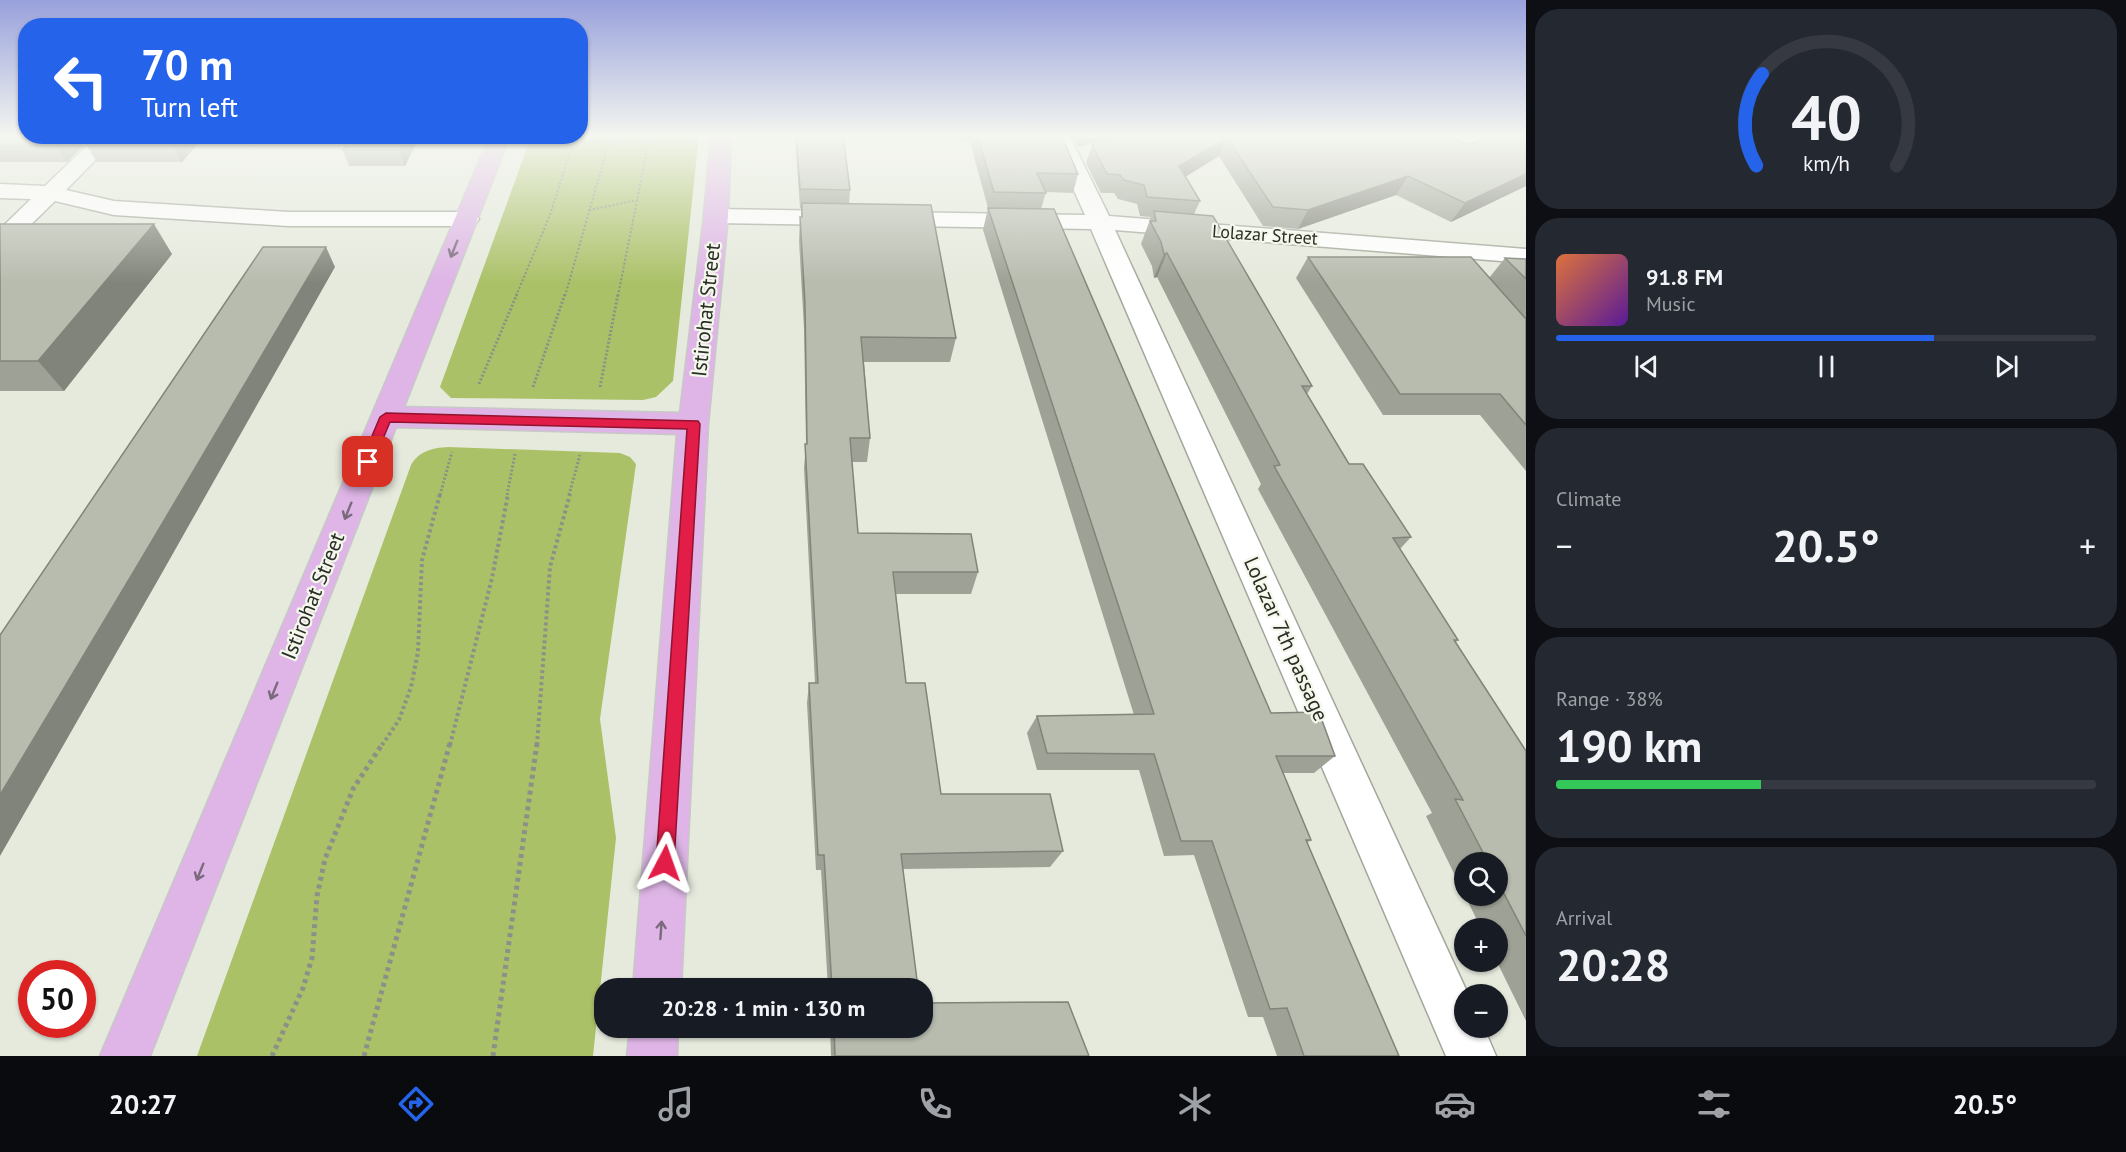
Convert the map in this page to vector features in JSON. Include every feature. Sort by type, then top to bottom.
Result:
[{"type":"main road","name":"Istirohat Street","points":[[125,1056],[481,184]]},
{"type":"main road","name":"Istirohat Street","points":[[658,978],[693,424],[718,184]]},
{"type":"main road","points":[[386,417],[693,424]]},
{"type":"main road","points":[[652,1056],[653,1038]]},
{"type":"street","points":[[0,242],[59,184]]},
{"type":"street","name":"Lolazar 7th passage","points":[[1089,184],[1100,222],[1471,1056]]},
{"type":"street","points":[[0,191],[50,193],[114,208],[288,219],[467,219]]},
{"type":"street","name":"Lolazar Street","points":[[716,216],[1100,222],[1526,256]]},
{"type":"street","points":[[1500,253],[1526,239]]},
{"type":"street","points":[[1445,249],[1467,273]]},
{"type":"path","points":[[272,1056],[303,988],[312,958],[317,897],[325,859],[353,789],[399,720],[411,687],[418,652],[422,560],[463,418],[550,215],[560,184]]},
{"type":"path","points":[[364,1056],[432,814],[492,578],[521,420],[562,306],[596,184]]},
{"type":"path","points":[[493,1056],[536,763],[550,567],[588,422],[603,376],[641,184]]},
{"type":"path","points":[[589,210],[638,200]]},
{"type":"green space","points":[[514,184],[694,184],[673,381],[656,397],[643,400],[451,398],[440,387]]},
{"type":"green space","points":[[437,448],[620,453],[630,457],[636,464],[600,719],[616,838],[601,978],[594,978],[593,1056],[197,1056],[411,465],[418,456]]},
{"type":"building","points":[[800,184],[849,184],[850,190],[800,189]]},
{"type":"building","points":[[992,184],[1042,184],[1046,193],[994,192]]},
{"type":"building","points":[[1141,184],[1190,184],[1200,201],[1147,197],[1144,185]]},
{"type":"building","points":[[1258,184],[1384,184],[1308,210],[1273,207]]},
{"type":"building","points":[[1425,184],[1504,184],[1465,203]]},
{"type":"building","points":[[802,203],[931,205],[956,338],[861,337],[870,438],[850,438],[858,533],[971,534],[978,572],[893,572],[906,683],[925,683],[941,794],[1050,794],[1063,851],[901,854],[917,978],[831,978],[824,855],[818,855],[809,683],[818,683],[805,444],[807,444],[805,304],[800,217],[802,217]]},
{"type":"building","points":[[988,208],[1054,209],[1271,713],[1319,712],[1335,756],[1276,756],[1311,840],[1306,840],[1399,1056],[1304,1056],[1287,1008],[1270,1009],[1212,841],[1181,841],[1154,754],[1047,753],[1037,716],[1154,714]]},
{"type":"building","points":[[1154,211],[1213,216],[1312,386],[1302,386],[1349,464],[1363,464],[1411,537],[1393,538],[1458,640],[1454,640],[1526,751],[1526,936],[1508,901],[1508,852],[1483,852],[1455,799],[1463,800],[1274,466],[1280,465],[1167,253],[1164,254],[1161,242],[1150,221],[1156,221]]},
{"type":"building","points":[[0,224],[154,224],[38,361],[0,361]]},
{"type":"building","points":[[263,247],[326,247],[0,795],[0,635]]},
{"type":"building","points":[[1308,257],[1471,257],[1526,319],[1526,425],[1500,394],[1400,394]]},
{"type":"building","points":[[1505,258],[1526,259],[1526,279]]},
{"type":"building","points":[[1068,1002],[1089,1056],[835,1056],[834,1038],[933,1038],[933,1003]]},
{"type":"route","points":[[368,462],[386,417],[693,424],[665,863]]}]
